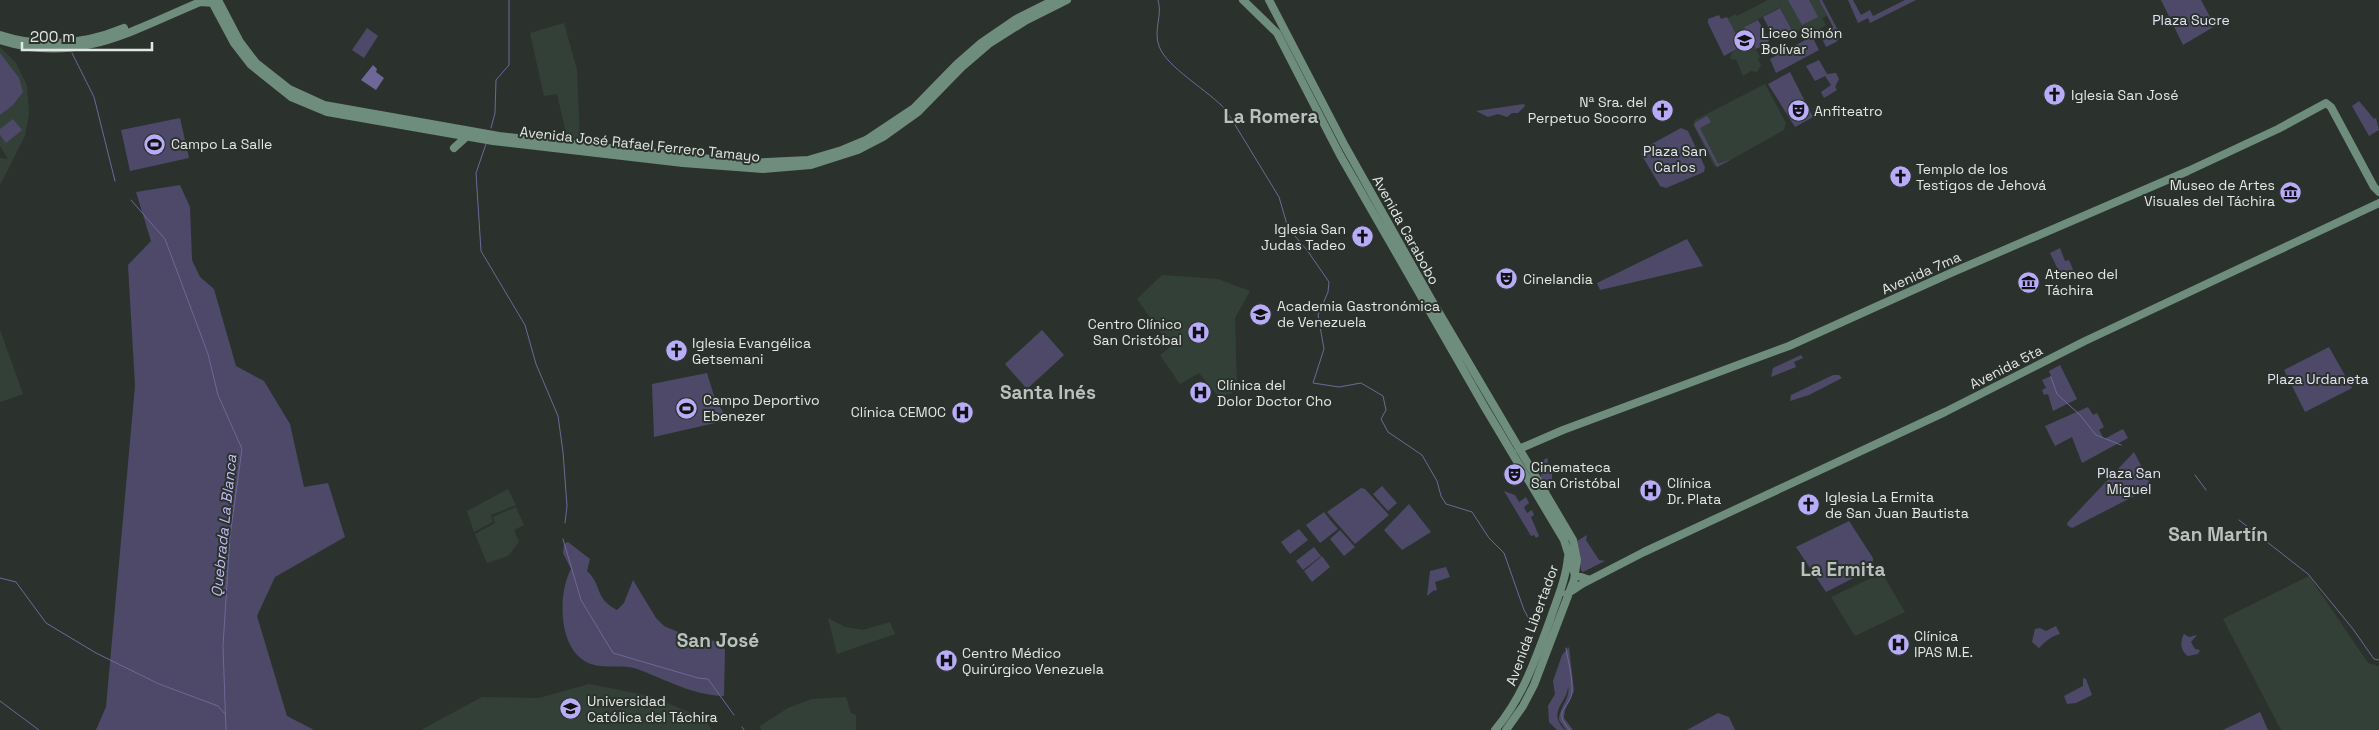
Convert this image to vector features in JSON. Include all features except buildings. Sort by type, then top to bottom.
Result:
[{"type":"street","points":[[0,35],[23,41],[53,44],[85,42],[192,0]]},
{"type":"street","name":"Avenida José Rafael Ferrero Tamayo","points":[[215,1],[240,42],[256,62],[289,90],[324,105],[499,136],[748,163],[808,160],[842,150],[866,140],[914,108],[957,64],[991,36],[1025,14],[1054,0]]},
{"type":"street","name":"Avenida José Rafael Ferrero Tamayo","points":[[215,1],[234,43],[251,65],[283,92],[296,100],[344,116],[466,137],[715,167],[763,169],[811,165],[858,150],[883,137],[918,112],[990,43],[1025,21],[1068,0]]},
{"type":"street","name":"Avenida Carabobo","points":[[1243,0],[1277,33],[1340,155],[1564,540],[1575,575]]},
{"type":"street","name":"Avenida Carabobo","points":[[1269,0],[1345,146],[1573,540],[1577,560],[1575,575]]},
{"type":"street","points":[[0,40],[38,49],[76,49],[114,38],[200,2],[215,1]]},
{"type":"street","name":"Avenida 7ma","points":[[1519,449],[1563,430],[1789,346],[1953,272],[2188,171],[2278,130],[2326,103],[2331,107],[2374,187],[2379,192]]},
{"type":"street","points":[[454,148],[466,137]]},
{"type":"street","name":"Avenida 5ta","points":[[1567,594],[1644,552],[1945,412],[2085,341],[2379,203]]},
{"type":"street","points":[[1515,458],[1519,449]]},
{"type":"street","name":"Avenida Libertador","points":[[1495,730],[1519,698],[1535,662],[1566,574],[1568,550]]},
{"type":"street","points":[[1575,575],[1590,580]]},
{"type":"street","name":"Avenida Libertador","points":[[1506,730],[1523,706],[1534,685],[1575,575]]},
{"type":"shaded area","name":"Liceo Simón Bolívar","points":[[1768,0],[1819,0],[1827,16],[1822,18],[1826,25],[1811,35],[1809,33],[1803,36],[1799,30],[1794,33],[1780,7],[1744,27],[1760,57],[1758,59],[1761,65],[1757,72],[1751,71],[1743,76],[1736,59],[1730,58],[1732,52],[1742,46],[1727,19]]},
{"type":"shaded area","points":[[564,23],[577,70],[580,142],[568,141],[557,94],[544,96],[530,33]]},
{"type":"shaded area","points":[[0,47],[16,63],[27,86],[29,113],[25,136],[0,185],[0,158],[8,159],[0,146]]},
{"type":"shaded area","points":[[373,65],[377,69],[376,72],[384,78],[376,90],[361,80]]},
{"type":"shaded area","points":[[1765,84],[1786,123],[1784,130],[1717,167],[1714,166],[1693,124],[1695,120]]},
{"type":"shaded area","name":"Centro Clínico San Cristóbal","points":[[1162,275],[1218,279],[1250,291],[1235,318],[1237,385],[1231,394],[1218,396],[1199,373],[1180,384],[1160,355],[1171,347],[1137,299]]},
{"type":"shaded area","points":[[0,330],[23,394],[0,402]]},
{"type":"shaded area","points":[[508,489],[516,505],[491,515],[493,522],[474,532],[467,511]]},
{"type":"shaded area","points":[[516,507],[524,525],[514,530],[519,542],[508,556],[487,563],[475,534],[495,523],[493,517]]},
{"type":"shaded area","points":[[1882,573],[1905,612],[1855,636],[1831,597]]},
{"type":"shaded area","points":[[2309,576],[2368,663],[2379,666],[2379,730],[2281,730],[2223,619]]},
{"type":"shaded area","points":[[828,618],[845,627],[863,630],[890,622],[895,634],[837,654]]},
{"type":"shaded area","name":"Universidad Católica del Táchira","points":[[589,684],[650,696],[706,719],[711,730],[421,730],[482,697],[539,698]]},
{"type":"shaded area","points":[[846,697],[851,713],[856,715],[856,730],[761,730],[760,726],[788,708],[812,699]]},
{"type":"green space","points":[[1788,0],[1809,0],[1818,17],[1802,25]]},
{"type":"green space","points":[[1819,0],[1822,0],[1841,36],[1836,42],[1826,47],[1820,34],[1833,27]]},
{"type":"green space","points":[[1848,0],[1853,0],[1861,15],[1870,10],[1873,16],[1905,0],[1916,0],[1870,23],[1868,18],[1858,23]]},
{"type":"green space","name":"Plaza Sucre","points":[[2161,0],[2201,0],[2215,26],[2183,45]]},
{"type":"green space","points":[[1780,8],[1792,30],[1774,38],[1763,17]]},
{"type":"green space","points":[[1719,15],[1721,19],[1727,17],[1742,46],[1724,56],[1708,23],[1708,19]]},
{"type":"green space","points":[[1758,20],[1769,40],[1767,44],[1756,49],[1744,27]]},
{"type":"green space","points":[[367,28],[378,36],[364,58],[352,50]]},
{"type":"green space","points":[[1809,38],[1813,38],[1819,50],[1776,73],[1770,59]]},
{"type":"green space","points":[[0,53],[19,78],[23,92],[13,105],[0,115]]},
{"type":"green space","points":[[1819,60],[1827,74],[1836,73],[1839,79],[1835,87],[1837,90],[1824,98],[1821,92],[1831,85],[1825,76],[1815,81],[1806,66]]},
{"type":"green space","points":[[1790,72],[1813,117],[1795,127],[1768,84]]},
{"type":"green space","points":[[2359,101],[2374,119],[2376,118],[2379,130],[2369,136],[2352,106]]},
{"type":"green space","points":[[1524,104],[1525,106],[1518,113],[1512,113],[1507,117],[1498,114],[1488,117],[1476,111]]},
{"type":"green space","points":[[1707,116],[1711,122],[1700,128],[1718,164],[1732,159],[1717,167],[1694,125]]},
{"type":"green space","name":"Campo La Salle","points":[[180,118],[189,158],[130,171],[121,130]]},
{"type":"green space","points":[[13,119],[22,130],[6,143],[0,135],[0,129]]},
{"type":"green space","name":"Plaza San Carlos","points":[[1681,128],[1688,131],[1705,167],[1704,172],[1666,188],[1660,186],[1641,154],[1648,146]]},
{"type":"green space","points":[[180,185],[190,207],[192,260],[200,277],[214,289],[236,366],[264,381],[290,424],[304,487],[328,483],[345,537],[275,577],[257,616],[287,716],[314,730],[96,730],[106,707],[135,386],[128,265],[151,241],[136,192]]},
{"type":"green space","points":[[1687,239],[1703,266],[1600,290],[1597,283]]},
{"type":"green space","points":[[2060,248],[2065,261],[2069,260],[2074,272],[2062,278],[2050,253]]},
{"type":"green space","points":[[1042,330],[1064,355],[1027,389],[1005,364]]},
{"type":"green space","name":"Plaza Urdaneta","points":[[2329,347],[2352,388],[2305,412],[2284,370]]},
{"type":"green space","points":[[1801,355],[1803,358],[1794,362],[1796,367],[1771,377],[1773,368]]},
{"type":"green space","points":[[2060,365],[2077,399],[2053,411],[2048,394],[2044,395],[2042,390],[2046,388],[2042,380],[2051,376],[2049,371]]},
{"type":"green space","name":"Campo Deportivo Ebenezer","points":[[707,373],[715,399],[728,420],[654,437],[652,384]]},
{"type":"green space","points":[[1833,375],[1839,375],[1842,378],[1809,395],[1790,401],[1791,395]]},
{"type":"green space","points":[[2088,407],[2093,415],[2097,413],[2104,427],[2099,430],[2104,439],[2123,429],[2128,438],[2082,463],[2072,437],[2055,446],[2045,426]]},
{"type":"green space","name":"Plaza San Miguel","points":[[2134,452],[2152,487],[2072,528],[2068,526],[2067,523]]},
{"type":"green space","points":[[1546,458],[1548,459],[1547,465],[1552,472],[1552,489],[1549,491],[1540,479],[1542,472],[1539,466]]},
{"type":"green space","points":[[1382,486],[1397,503],[1388,511],[1373,494]]},
{"type":"green space","points":[[1361,488],[1365,489],[1389,515],[1355,544],[1327,512]]},
{"type":"green space","points":[[1504,491],[1515,495],[1519,502],[1526,497],[1529,503],[1524,507],[1527,513],[1532,510],[1534,515],[1531,517],[1539,536],[1536,538],[1534,535],[1531,536]]},
{"type":"green space","points":[[1409,504],[1431,532],[1402,550],[1384,530]]},
{"type":"green space","points":[[1324,512],[1338,529],[1320,543],[1306,525]]},
{"type":"green space","points":[[1849,521],[1873,558],[1873,568],[1826,592],[1796,547]]},
{"type":"green space","points":[[1299,529],[1308,540],[1290,554],[1281,542]]},
{"type":"green space","points":[[1340,530],[1355,547],[1344,556],[1330,539]]},
{"type":"green space","points":[[1587,535],[1586,540],[1599,560],[1605,561],[1583,572],[1581,570],[1577,541]]},
{"type":"green space","points":[[568,542],[590,559],[587,571],[592,576],[605,601],[617,610],[624,603],[633,580],[656,618],[664,626],[697,640],[718,641],[723,644],[725,650],[724,696],[690,690],[637,669],[591,664],[580,658],[566,636],[563,622],[564,593],[566,580],[571,569],[563,553],[564,544]]},
{"type":"green space","points":[[1314,547],[1321,556],[1303,570],[1296,561]]},
{"type":"green space","points":[[1322,556],[1330,567],[1312,582],[1304,571]]},
{"type":"green space","points":[[1446,567],[1450,577],[1435,582],[1437,590],[1427,596],[1430,571]]},
{"type":"green space","points":[[2056,626],[2060,634],[2046,641],[2039,648],[2032,642],[2035,629],[2040,628],[2046,631]]},
{"type":"green space","points":[[2184,634],[2189,637],[2197,635],[2191,642],[2195,649],[2200,650],[2198,654],[2188,656],[2185,654],[2181,643]]},
{"type":"green space","points":[[1569,647],[1574,691],[1565,710],[1564,718],[1573,730],[1566,730],[1559,720],[1568,695],[1568,686],[1565,697],[1559,707],[1557,718],[1565,730],[1557,730],[1549,722],[1548,706],[1555,694],[1553,681],[1562,655]]},
{"type":"green space","points":[[2083,678],[2086,679],[2092,695],[2076,703],[2067,704],[2064,696],[2083,686]]},
{"type":"green space","points":[[2260,712],[2268,730],[2223,730]]},
{"type":"green space","points":[[1718,713],[1729,717],[1735,730],[1687,730]]},
{"type":"waterway","points":[[491,128],[495,113],[496,80],[509,65],[509,0]]},
{"type":"waterway","points":[[1158,0],[1157,40],[1163,54],[1226,110],[1279,197],[1288,228],[1307,250],[1329,282],[1328,292],[1318,315],[1324,349],[1313,383],[1339,387],[1361,383],[1383,396],[1386,410],[1381,419],[1388,432],[1422,455],[1437,481],[1441,496],[1446,504],[1472,512],[1489,538],[1504,553],[1529,619]]},
{"type":"waterway","name":"Quebrada La Blanca","points":[[72,53],[94,97],[115,181]]},
{"type":"waterway","points":[[486,144],[476,173],[481,251],[525,325],[536,364],[558,416],[567,506],[565,523]]},
{"type":"waterway","name":"Quebrada La Blanca","points":[[131,200],[165,239],[208,354],[218,395],[242,449],[230,536],[223,646],[226,730]]},
{"type":"waterway","points":[[2051,377],[2057,394],[2080,415],[2096,435],[2121,445]]},
{"type":"waterway","points":[[2195,475],[2206,490]]},
{"type":"waterway","points":[[2239,520],[2308,574],[2353,629],[2374,659],[2379,660]]},
{"type":"waterway","points":[[563,539],[581,600],[613,653],[698,678],[708,679],[734,715]]},
{"type":"waterway","points":[[0,578],[16,582],[46,623],[96,653],[159,684],[218,706],[225,714]]},
{"type":"waterway","points":[[1566,648],[1572,692],[1571,698],[1563,710],[1562,718],[1570,730]]},
{"type":"waterway","points":[[0,701],[39,730]]},
{"type":"place","name":"Liceo Simón Bolívar","points":[[1745,41]]},
{"type":"place","name":"Iglesia San José","points":[[2055,95]]},
{"type":"place","name":"Nª Sra. del Perpetuo Socorro","points":[[1663,110]]},
{"type":"place","name":"Anfiteatro","points":[[1798,111]]},
{"type":"place","name":"Campo La Salle","points":[[155,144]]},
{"type":"place","name":"Templo de los Testigos de Jehová","points":[[1900,177]]},
{"type":"place","name":"Museo de Artes Visuales del Táchira","points":[[2291,193]]},
{"type":"place","name":"Iglesia San Judas Tadeo","points":[[1362,237]]},
{"type":"place","name":"Cinelandia","points":[[1507,279]]},
{"type":"place","name":"Ateneo del Táchira","points":[[2029,282]]},
{"type":"place","name":"Academia Gastronómica de Venezuela","points":[[1261,314]]},
{"type":"place","name":"Centro Clínico San Cristóbal","points":[[1198,332]]},
{"type":"place","name":"Iglesia Evangélica Getsemani","points":[[676,351]]},
{"type":"place","name":"Clínica del Dolor Doctor Cho","points":[[1201,393]]},
{"type":"place","name":"Campo Deportivo Ebenezer","points":[[687,408]]},
{"type":"place","name":"Clínica CEMOC","points":[[962,412]]},
{"type":"place","name":"Cinemateca San Cristóbal","points":[[1515,475]]},
{"type":"place","name":"Clínica Dr. Plata","points":[[1651,491]]},
{"type":"place","name":"Iglesia La Ermita de San Juan Bautista","points":[[1809,505]]},
{"type":"place","name":"Clínica IPAS M.E.","points":[[1898,644]]},
{"type":"place","name":"Centro Médico Quirúrgico Venezuela","points":[[946,661]]},
{"type":"place","name":"Universidad Católica del Táchira","points":[[571,709]]},
{"type":"district","name":"La Romera","points":[[1271,116]]},
{"type":"district","name":"Santa Inés","points":[[1048,392]]},
{"type":"district","name":"San Martín","points":[[2218,534]]},
{"type":"district","name":"La Ermita","points":[[1843,569]]},
{"type":"district","name":"San José","points":[[718,640]]}]
